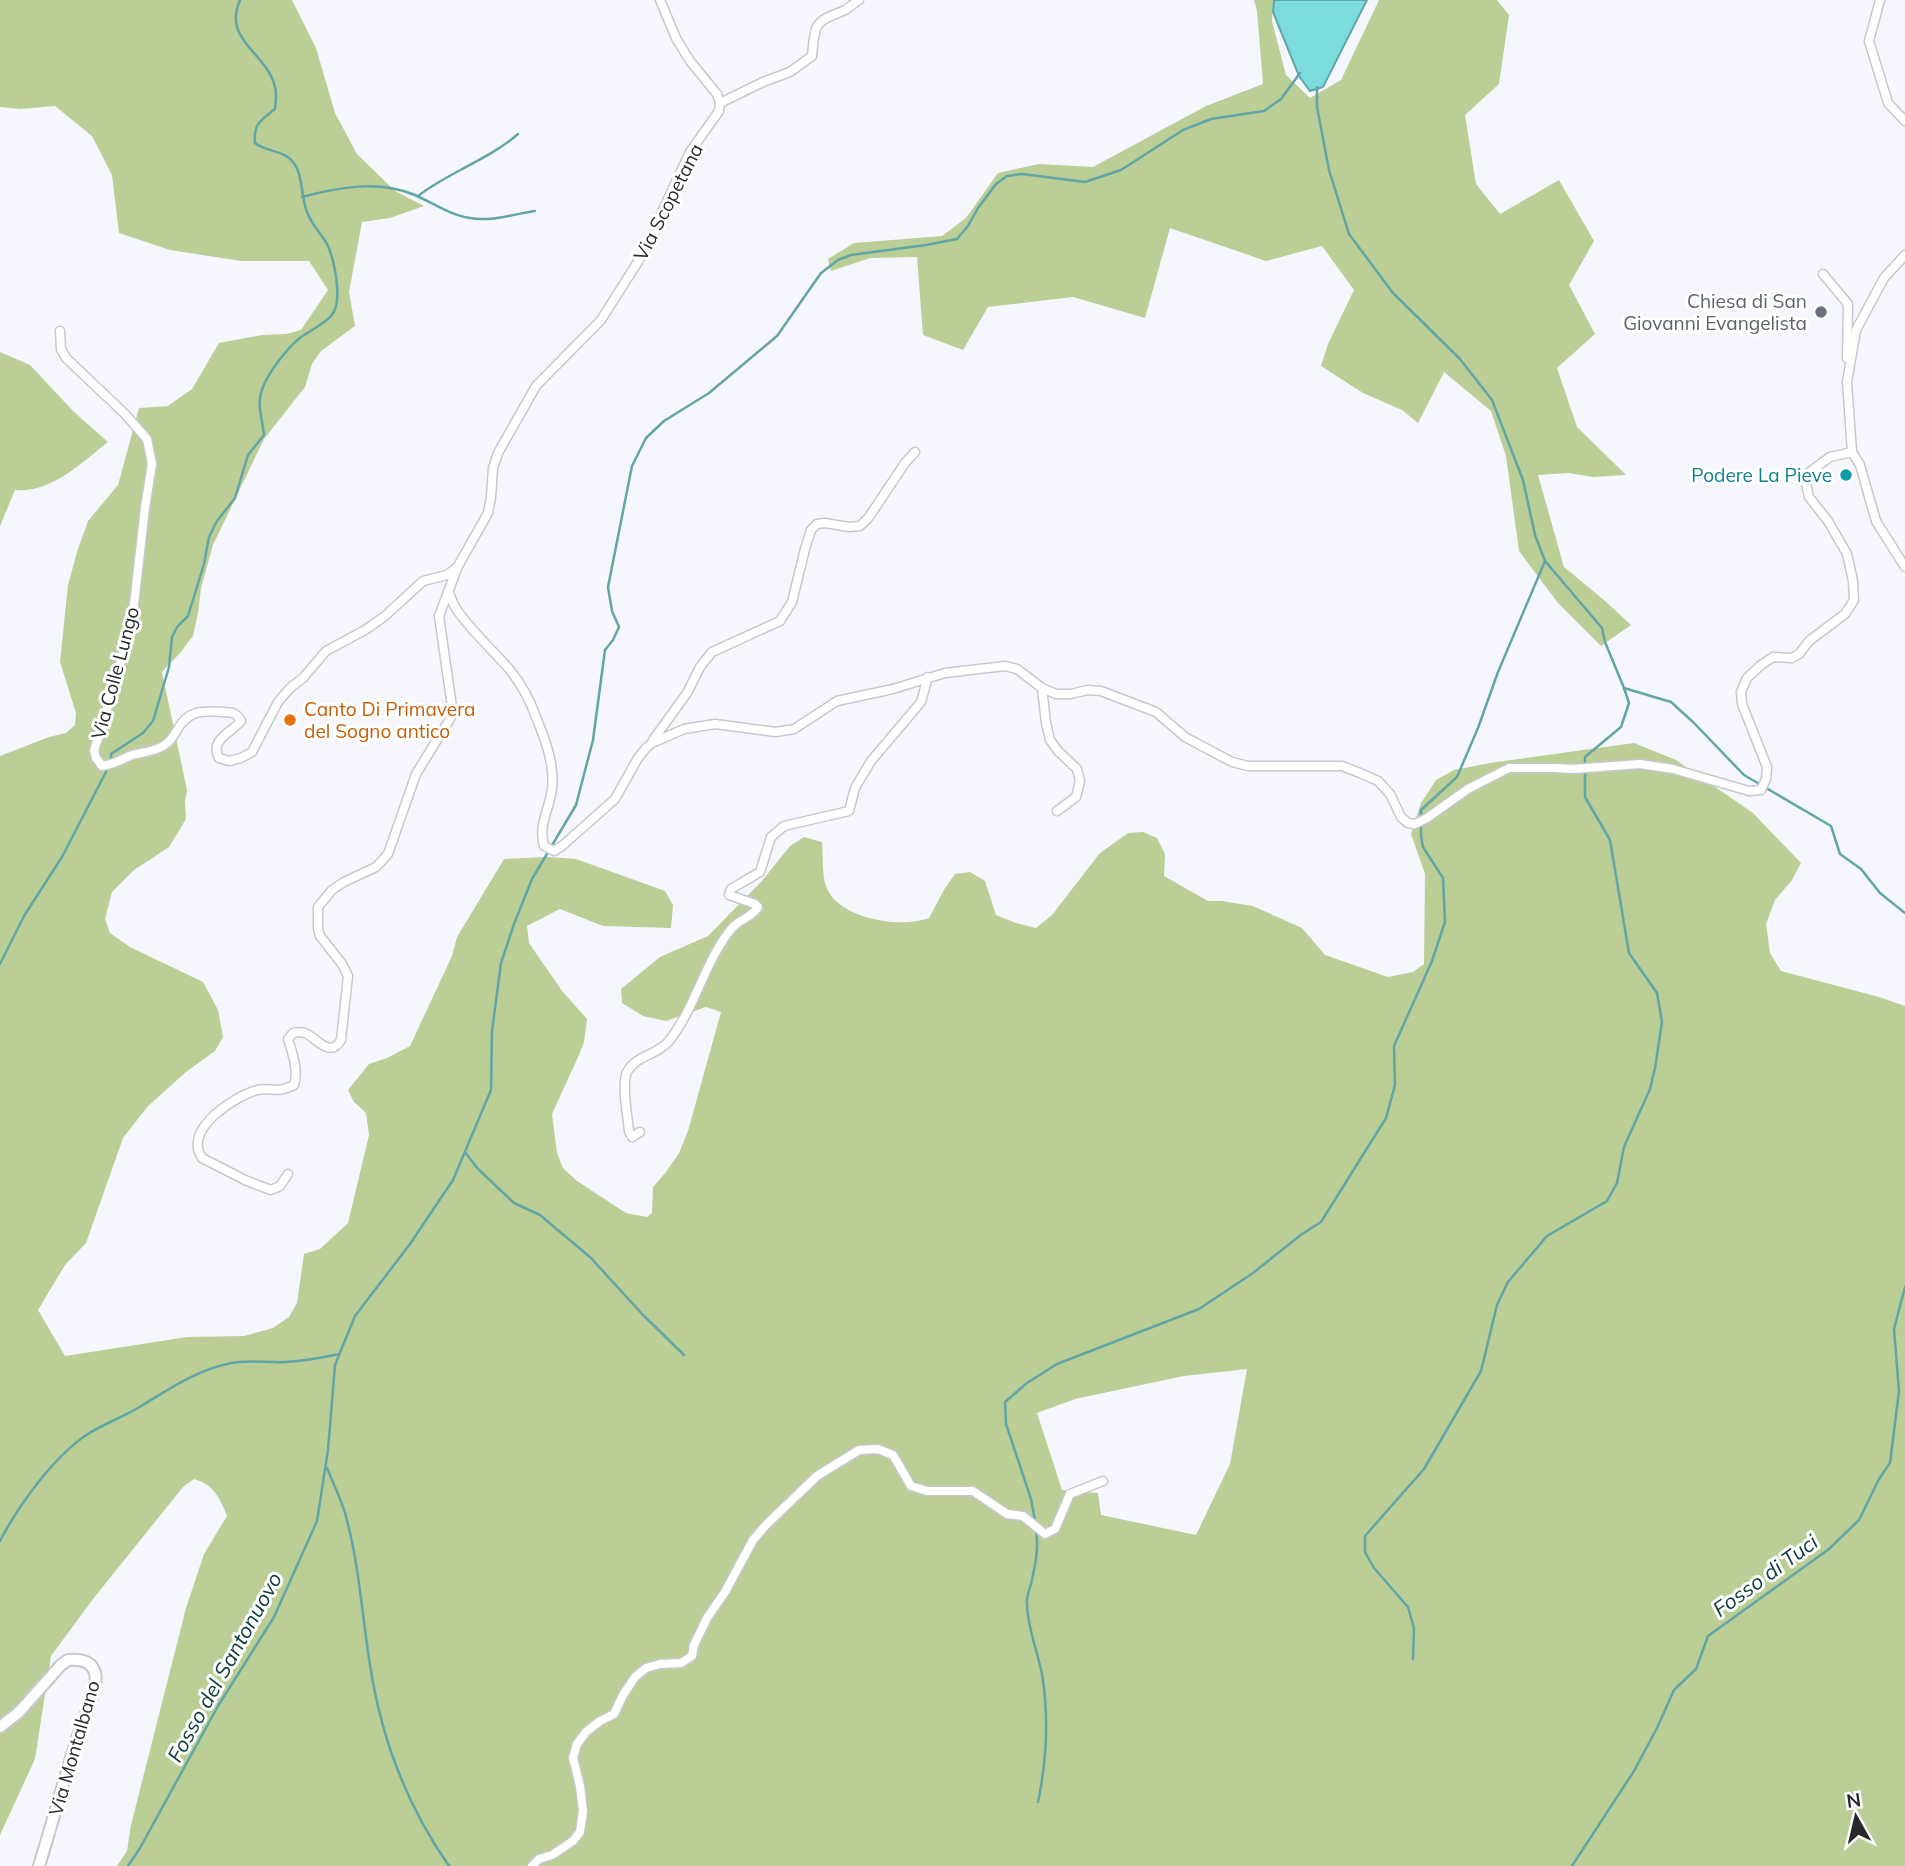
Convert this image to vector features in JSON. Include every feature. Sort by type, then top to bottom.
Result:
[{"type":"main road","name":"Via Montalbano","points":[[0,1727],[19,1712],[68,1660],[85,1661],[91,1665],[96,1676],[93,1692],[39,1866]]},
{"type":"street","points":[[660,0],[676,38],[690,61],[717,94],[720,103],[790,72],[812,56],[814,32],[819,24],[859,0]]},
{"type":"street","points":[[1880,0],[1869,41],[1888,103],[1905,121]]},
{"type":"street","name":"Via Scopetana","points":[[288,1174],[279,1186],[271,1190],[202,1158],[197,1146],[202,1128],[221,1108],[245,1095],[260,1090],[282,1091],[294,1084],[295,1066],[288,1039],[293,1033],[305,1033],[327,1047],[338,1046],[341,1040],[348,976],[320,936],[318,907],[332,891],[344,882],[376,867],[388,854],[416,774],[453,714],[439,616],[458,566],[488,513],[493,468],[504,442],[536,386],[601,320],[653,238],[690,152],[719,111],[720,103]]},
{"type":"street","points":[[1847,382],[1856,330],[1884,278],[1905,255]]},
{"type":"street","points":[[1823,274],[1848,304],[1847,382],[1852,452],[1860,465],[1876,521],[1905,567]]},
{"type":"street","name":"Via Colle Lungo","points":[[60,331],[61,349],[66,358],[125,414],[147,439],[152,464],[132,613],[117,677],[94,751],[102,766],[160,748],[173,737],[184,719],[207,711],[232,712],[239,716],[241,721],[220,739],[215,752],[219,758],[229,761],[252,752],[278,702],[326,651],[385,616],[423,581],[447,576],[458,566]]},
{"type":"street","points":[[449,590],[455,608],[512,673],[527,695],[536,716],[552,774],[551,790],[541,830],[544,846],[554,850],[615,799],[638,758],[652,743],[687,693],[700,667],[712,652],[780,621],[792,602],[811,530],[817,524],[825,523],[860,526],[915,452]]},
{"type":"street","points":[[652,743],[684,729],[715,724],[776,732],[794,729],[837,701],[892,689],[928,677],[973,668],[1005,666],[1017,669],[1042,688],[1056,694],[1087,690],[1113,694],[1156,712],[1185,737],[1232,762],[1248,766],[1342,766],[1360,773],[1378,781],[1390,794],[1401,817],[1408,823],[1415,824],[1427,818],[1468,789],[1509,768],[1573,769],[1640,764],[1673,769],[1749,791],[1761,790],[1766,779],[1766,767],[1742,704],[1741,692],[1747,678],[1761,665],[1773,657],[1793,658],[1799,654],[1809,641],[1844,614],[1854,600],[1847,554],[1828,520],[1810,497],[1807,484],[1807,474],[1830,457],[1852,452]]},
{"type":"street","points":[[640,1132],[632,1137],[629,1131],[624,1083],[628,1071],[640,1059],[660,1051],[669,1041],[688,1012],[705,971],[721,944],[733,926],[754,914],[758,907],[729,895],[732,889],[760,872],[771,837],[783,825],[849,811],[855,788],[871,761],[921,702],[928,677]]},
{"type":"street","points":[[1042,688],[1050,740],[1077,769],[1080,780],[1076,797],[1057,811]]},
{"type":"street","points":[[532,1866],[539,1858],[552,1855],[573,1841],[580,1832],[583,1811],[573,1758],[577,1744],[586,1732],[614,1714],[635,1677],[646,1668],[681,1663],[692,1656],[694,1645],[707,1618],[725,1592],[753,1540],[817,1476],[859,1450],[878,1449],[893,1455],[911,1486],[927,1492],[973,1491],[1007,1514],[1023,1516],[1045,1534],[1055,1529],[1070,1494],[1103,1481]]},
{"type":"green space","points":[[0,0],[292,0],[316,48],[335,113],[357,154],[395,191],[424,206],[390,218],[362,222],[349,292],[355,326],[321,351],[312,364],[305,387],[264,439],[213,545],[201,588],[193,636],[162,672],[187,790],[186,819],[169,847],[134,870],[112,892],[105,919],[110,933],[130,947],[203,982],[218,1010],[223,1037],[215,1051],[186,1072],[148,1106],[123,1138],[86,1243],[65,1265],[38,1310],[65,1356],[187,1337],[244,1336],[273,1328],[289,1317],[297,1303],[304,1254],[320,1249],[348,1223],[369,1135],[366,1113],[354,1102],[348,1090],[369,1064],[410,1046],[452,956],[457,937],[504,859],[576,859],[665,891],[673,905],[671,928],[603,926],[560,909],[527,926],[529,943],[562,991],[587,1019],[584,1042],[552,1114],[557,1153],[563,1168],[577,1181],[626,1213],[647,1217],[652,1213],[653,1187],[679,1153],[688,1131],[721,1012],[706,1007],[666,1021],[643,1016],[622,1003],[621,989],[660,957],[708,936],[761,882],[790,846],[804,837],[822,842],[826,886],[832,897],[856,914],[903,922],[929,918],[955,874],[970,872],[985,881],[996,915],[1036,928],[1052,915],[1100,853],[1128,833],[1143,832],[1157,838],[1165,854],[1164,876],[1208,901],[1253,906],[1302,928],[1325,955],[1388,977],[1413,972],[1424,964],[1425,874],[1411,834],[1421,803],[1436,780],[1454,770],[1490,763],[1634,743],[1676,760],[1753,813],[1801,863],[1792,880],[1775,900],[1766,924],[1770,953],[1781,971],[1905,1006],[1905,1866],[117,1866],[127,1851],[131,1825],[186,1608],[204,1554],[227,1516],[215,1493],[207,1485],[194,1479],[183,1487],[51,1656],[35,1759],[0,1835],[0,756],[66,733],[75,725],[76,713],[60,662],[68,585],[88,521],[118,485],[139,408],[168,406],[192,389],[219,343],[301,330],[328,290],[309,261],[241,261],[170,250],[119,233],[112,175],[92,136],[55,106],[20,109],[0,107]],"holes":[[[1247,1369],[1230,1464],[1196,1535],[1101,1515],[1098,1493],[1062,1490],[1037,1413],[1075,1399],[1184,1376]]]},
{"type":"green space","points":[[1254,0],[1273,0],[1272,21],[1286,75],[1310,98],[1341,80],[1379,0],[1497,0],[1509,15],[1499,84],[1465,115],[1476,184],[1500,214],[1559,180],[1594,241],[1569,285],[1595,334],[1557,368],[1577,427],[1626,475],[1538,475],[1564,567],[1631,625],[1601,646],[1558,603],[1519,551],[1506,456],[1491,411],[1444,372],[1418,423],[1402,410],[1363,393],[1321,366],[1328,344],[1354,290],[1322,246],[1266,261],[1170,228],[1145,318],[1073,297],[988,307],[963,350],[923,335],[917,257],[870,258],[831,271],[828,259],[854,243],[942,236],[966,218],[998,173],[1039,164],[1093,167],[1206,106],[1263,84]]},
{"type":"green space","points":[[0,352],[30,365],[74,412],[108,442],[54,482],[29,490],[15,490],[0,526]]},
{"type":"water","points":[[1274,0],[1367,0],[1323,87],[1310,91],[1299,76],[1273,12]]},
{"type":"waterway","points":[[111,762],[111,754],[143,733],[153,721],[169,667],[172,637],[188,616],[204,564],[209,537],[217,521],[235,498],[248,455],[264,435],[260,403],[267,379],[295,342],[331,316],[337,301],[337,280],[332,260],[327,244],[307,212],[296,167],[285,155],[255,143],[257,127],[275,109],[276,92],[264,64],[248,46],[237,26],[236,14],[240,0]]},
{"type":"waterway","name":"Fosso del Santonuovo","points":[[128,1866],[218,1706],[274,1617],[317,1521],[328,1450],[335,1365],[355,1316],[410,1244],[453,1180],[491,1090],[492,1031],[501,963],[532,879],[576,805],[593,740],[605,650],[619,627],[612,611],[608,587],[632,466],[646,438],[664,421],[709,393],[777,336],[821,273],[838,260],[851,255],[957,239],[996,184],[1007,176],[1022,174],[1085,182],[1121,170],[1183,130],[1211,119],[1264,111],[1281,99],[1300,73]]},
{"type":"waterway","points":[[1317,87],[1317,107],[1329,170],[1349,234],[1393,293],[1460,359],[1492,400],[1523,480],[1535,535],[1545,561],[1457,777],[1421,810],[1421,818]]},
{"type":"waterway","points":[[418,196],[518,134]]},
{"type":"waterway","points":[[302,197],[330,190],[373,186],[401,190],[449,212],[470,218],[494,218],[535,211]]},
{"type":"waterway","points":[[1413,1659],[1414,1628],[1408,1607],[1374,1568],[1365,1552],[1365,1536],[1424,1469],[1481,1371],[1497,1305],[1508,1282],[1547,1236],[1607,1201],[1617,1183],[1624,1147],[1650,1089],[1662,1022],[1657,993],[1629,953],[1610,840],[1585,797],[1585,757],[1621,727],[1629,703],[1602,628],[1545,561]]},
{"type":"waterway","name":"Fosso di Tuci","points":[[1624,688],[1671,702],[1744,775],[1831,826],[1840,854],[1861,869],[1880,893],[1905,913]]},
{"type":"waterway","points":[[0,964],[24,916],[62,857],[108,768]]},
{"type":"waterway","points":[[1035,1521],[1031,1499],[1006,1424],[1005,1402],[1027,1383],[1057,1364],[1199,1309],[1253,1273],[1321,1222],[1386,1118],[1395,1085],[1394,1046],[1432,961],[1445,922],[1443,878],[1423,847],[1421,824]]},
{"type":"waterway","points":[[465,1152],[478,1169],[514,1203],[540,1215],[591,1258],[684,1355]]},
{"type":"waterway","name":"Fosso di Tuci","points":[[1572,1866],[1634,1771],[1674,1690],[1696,1669],[1708,1636],[1829,1549],[1859,1520],[1890,1463],[1899,1391],[1894,1329],[1905,1287]]},
{"type":"waterway","points":[[0,1541],[38,1482],[75,1443],[94,1430],[215,1367],[249,1361],[293,1362],[339,1354]]},
{"type":"waterway","points":[[327,1468],[350,1532],[381,1718],[408,1795],[449,1866]]},
{"type":"waterway","points":[[1036,1531],[1036,1558],[1027,1602],[1046,1706],[1045,1754],[1038,1802]]},
{"type":"place","name":"Chiesa di San Giovanni Evangelista","points":[[1821,312]]},
{"type":"place","name":"Podere La Pieve","points":[[1846,475]]},
{"type":"place","name":"Canto Di Primavera del Sogno antico","points":[[290,720]]}]
